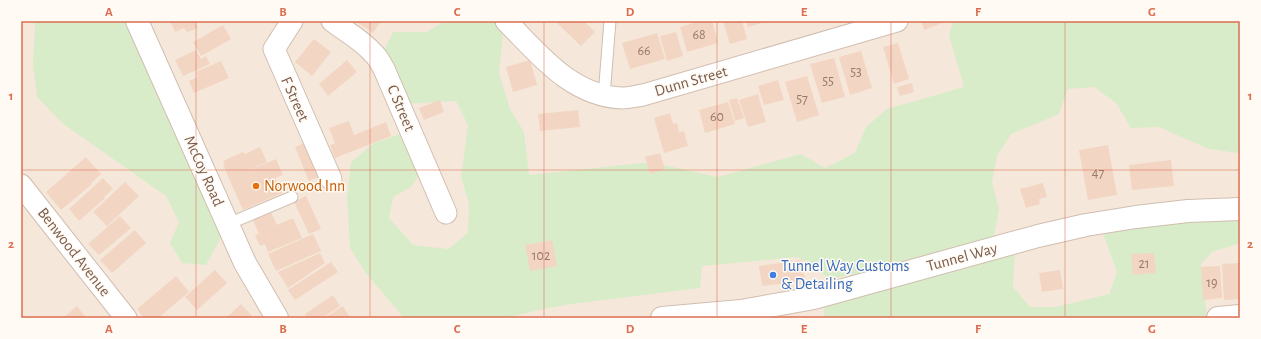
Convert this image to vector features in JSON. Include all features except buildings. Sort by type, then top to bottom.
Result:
[{"type":"street","name":"McCoy Road","points":[[137,21],[245,263],[277,318]]},
{"type":"street","name":"F Street","points":[[292,21],[274,49],[331,179]]},
{"type":"street","name":"C Street","points":[[332,21],[374,53],[379,60],[446,213]]},
{"type":"street","name":"Dunn Street","points":[[506,21],[570,82],[586,91],[604,96],[623,98],[643,95],[897,21]]},
{"type":"street","name":"Benwood Avenue","points":[[21,185],[126,318]]},
{"type":"street","name":"Tunnel Way","points":[[662,318],[741,310],[814,298],[1038,236],[1086,225],[1188,211],[1240,209]]},
{"type":"street","points":[[1218,318],[1240,316]]},
{"type":"lane","points":[[604,96],[610,21]]},
{"type":"lane","points":[[228,224],[292,197]]},
{"type":"shaded area","points":[[21,21],[1240,21],[1240,318],[21,318]]},
{"type":"green space","points":[[32,21],[136,21],[227,226],[206,265],[182,263],[170,243],[179,222],[166,196],[62,123],[37,97],[33,65],[35,25]]},
{"type":"green space","points":[[445,21],[504,22],[499,73],[510,109],[524,132],[529,175],[642,163],[668,166],[718,177],[801,154],[825,168],[855,153],[866,127],[887,109],[964,87],[949,35],[953,21],[1240,21],[1240,149],[1237,153],[1209,149],[1159,127],[1131,128],[1116,103],[1094,87],[1068,89],[1059,114],[1011,134],[997,156],[992,182],[999,209],[992,246],[830,279],[798,257],[702,266],[700,288],[571,304],[506,318],[404,318],[365,272],[350,248],[347,198],[351,162],[374,143],[407,132],[423,169],[411,187],[393,197],[389,218],[413,245],[448,249],[468,233],[469,204],[461,177],[468,125],[456,101],[405,104],[382,55],[393,32],[427,32]]},
{"type":"green space","points":[[1240,214],[1240,243],[1212,252],[1201,264],[1207,316],[1185,318],[824,318],[824,300],[1015,248],[1013,287],[1030,307],[1056,307],[1109,294],[1117,272],[1101,228]]},
{"type":"place","name":"Norwood Inn","points":[[256,186]]},
{"type":"place","name":"Tunnel Way Customs & Detailing","points":[[773,275]]}]
